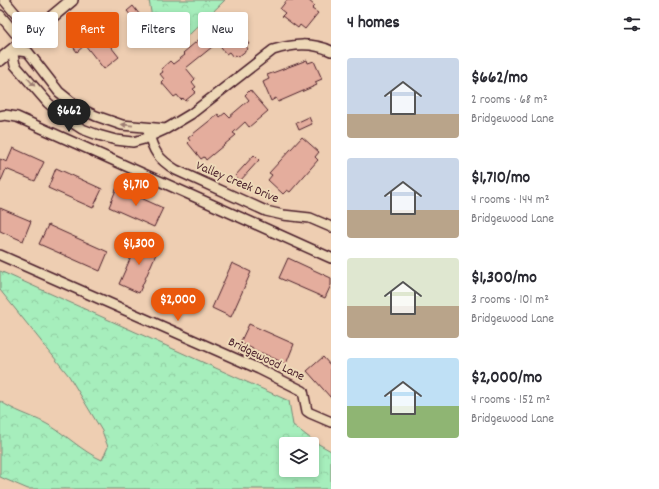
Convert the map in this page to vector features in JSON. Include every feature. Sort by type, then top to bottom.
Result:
[{"type":"main road","points":[[58,12],[72,0]]},
{"type":"main road","points":[[0,60],[15,48]]},
{"type":"street","points":[[4,0],[14,12]]},
{"type":"street","points":[[0,15],[12,29]]},
{"type":"street","points":[[166,129],[122,125],[79,108],[59,92],[28,52],[12,50],[15,65],[48,103],[68,120],[82,129],[98,135],[116,140],[133,142],[166,129],[191,114],[273,50],[285,46],[303,45],[318,46],[331,51]]},
{"type":"street","points":[[48,103],[59,92]]},
{"type":"street","points":[[0,116],[5,115],[17,117],[331,258]]},
{"type":"street","name":"Valley Creek Drive","points":[[147,127],[152,146],[157,156],[167,165],[176,170],[266,211],[282,215],[310,218],[331,227]]},
{"type":"street","name":"Bridgewood Lane","points":[[0,255],[258,369],[303,391],[307,411],[331,422]]},
{"type":"green space","points":[[149,0],[225,0],[213,12],[198,12],[198,26],[190,34],[190,12],[151,12]]},
{"type":"green space","points":[[0,271],[289,401],[293,425],[309,437],[279,437],[279,477],[319,477],[319,444],[331,451],[331,489],[28,489],[0,477],[0,401],[11,408],[52,427],[87,452],[102,460],[108,447],[102,431],[69,376],[0,290]]},
{"type":"building","points":[[287,0],[308,0],[315,6],[312,9],[318,13],[305,29],[300,25],[298,28],[282,16],[285,13],[280,9]]},
{"type":"building","points":[[133,6],[138,12],[128,12],[127,11]]},
{"type":"building","points":[[198,40],[198,48],[211,48],[186,68],[195,79],[192,82],[196,87],[193,89],[196,92],[185,101],[183,98],[181,100],[177,95],[174,97],[161,82],[164,79],[160,74],[163,72],[161,69],[170,61],[173,64],[185,55],[183,53]]},
{"type":"building","points":[[74,48],[82,48],[77,52]]},
{"type":"building","points":[[87,48],[112,48],[119,57],[104,69]]},
{"type":"building","points":[[221,48],[248,49],[238,57],[236,55],[233,57],[229,52],[226,54]]},
{"type":"building","points":[[307,60],[308,63],[314,61],[322,79],[315,82],[317,85],[278,102],[276,98],[271,101],[263,82],[269,79],[267,75]]},
{"type":"building","points":[[250,90],[268,111],[249,127],[245,122],[233,133],[236,135],[206,160],[204,157],[201,159],[188,143],[190,141],[188,138],[218,114],[220,117],[225,113],[229,117],[249,100],[245,95]]},
{"type":"building","points":[[309,117],[312,124],[299,130],[296,123]]},
{"type":"building","points":[[302,137],[319,152],[315,157],[318,160],[290,192],[287,190],[283,194],[268,180],[272,175],[269,173]]},
{"type":"building","points":[[13,148],[44,162],[35,181],[6,169],[0,183],[0,159],[7,162]]},
{"type":"building","points":[[254,155],[259,160],[240,181],[235,176]]},
{"type":"building","points":[[56,168],[102,189],[93,208],[48,188]]},
{"type":"building","points":[[117,187],[163,208],[154,227],[109,207]]},
{"type":"building","points":[[0,208],[31,221],[23,241],[0,231]]},
{"type":"building","points":[[48,225],[108,252],[100,271],[39,244]]},
{"type":"building","points":[[139,239],[159,247],[139,293],[119,284]]},
{"type":"building","points":[[288,258],[331,278],[331,285],[325,298],[279,278]]},
{"type":"building","points":[[232,263],[251,272],[231,317],[212,308]]},
{"type":"building","points":[[249,324],[294,344],[286,364],[240,343]]},
{"type":"building","points":[[323,357],[331,366],[331,398],[307,371]]}]
